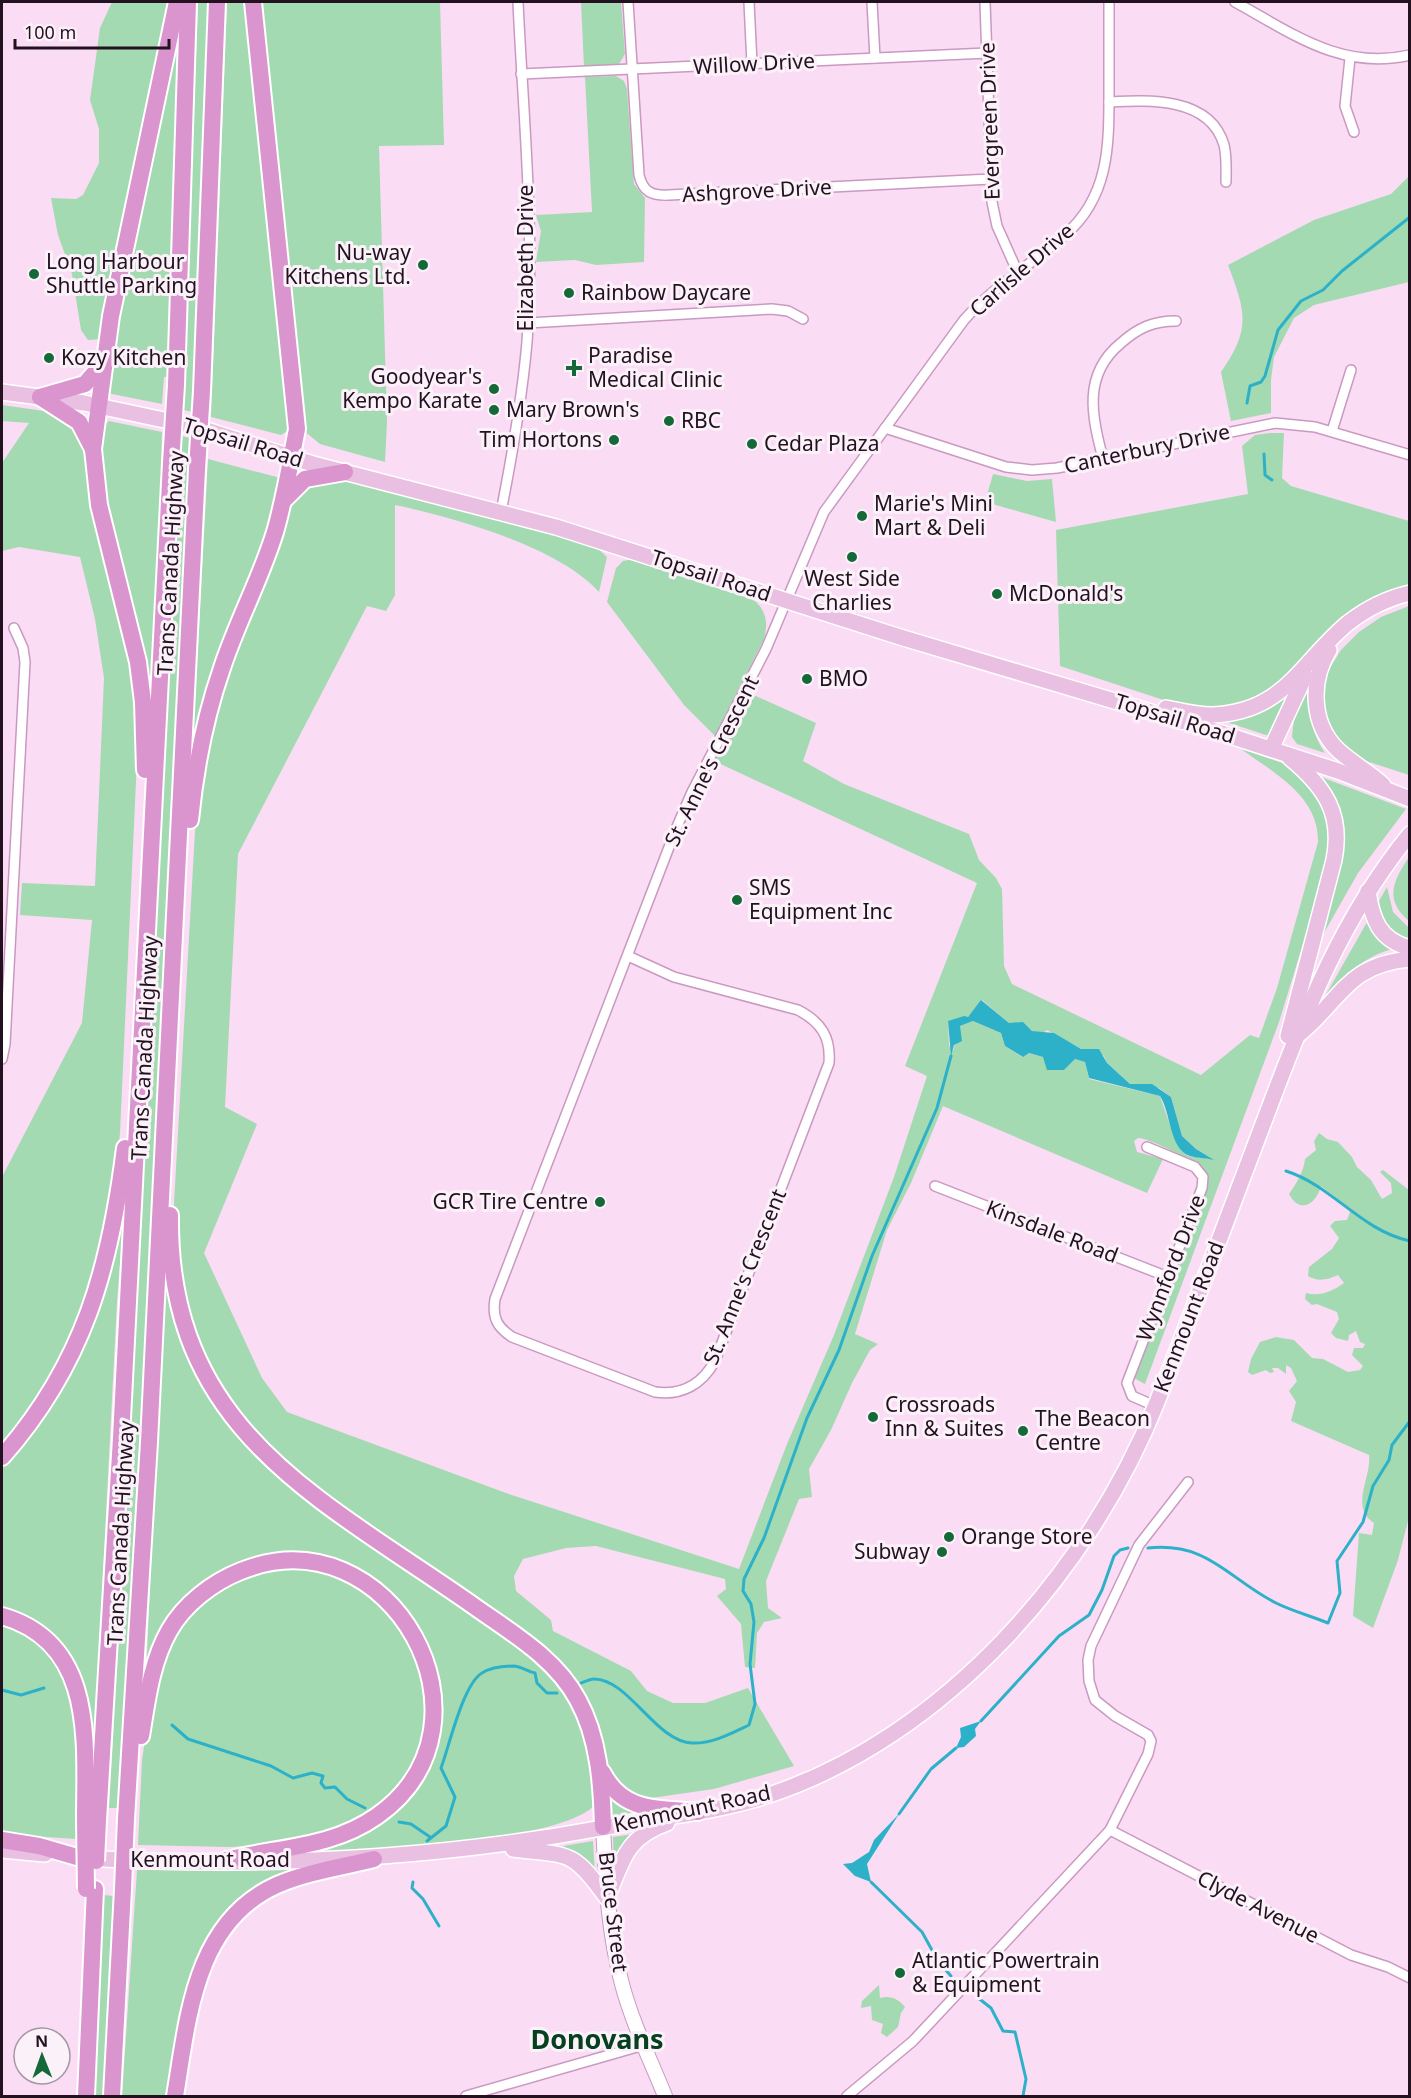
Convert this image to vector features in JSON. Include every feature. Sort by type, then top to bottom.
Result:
[{"type":"highway","points":[[2,1457],[30,1423],[60,1376],[87,1322],[102,1277],[112,1235],[126,1147],[137,962],[146,941],[138,923],[145,783],[140,675],[133,636],[99,506],[93,449],[103,362],[177,2]]},
{"type":"highway","name":"Trans Canada Highway","points":[[86,2097],[92,1820],[121,1450],[176,385],[188,2]]},
{"type":"highway","name":"Trans Canada Highway","points":[[112,2097],[148,1454],[202,392],[217,2]]},
{"type":"highway","points":[[253,2],[297,429],[285,500],[222,667],[211,704],[194,788],[183,909],[173,932],[180,949],[170,1191],[170,1254],[180,1315],[199,1365],[231,1416],[277,1465],[318,1497],[520,1639],[554,1667],[579,1701],[591,1731],[597,1763],[603,1827]]},
{"type":"highway","points":[[40,396],[85,384],[103,362]]},
{"type":"highway","points":[[40,396],[79,422],[93,449]]},
{"type":"highway","points":[[285,500],[305,479],[345,472]]},
{"type":"highway","points":[[126,1819],[151,1678],[162,1644],[180,1615],[218,1582],[249,1568],[285,1561],[311,1562],[338,1569],[368,1584],[392,1604],[402,1615],[420,1646],[427,1664],[433,1699],[431,1735],[426,1751],[413,1778],[401,1794],[364,1825],[308,1846],[226,1860]]},
{"type":"highway","points":[[2,1616],[21,1623],[44,1638],[62,1657],[74,1680],[84,1734],[92,1820]]},
{"type":"highway","points":[[597,1763],[614,1791],[627,1800],[648,1807],[698,1812]]},
{"type":"highway","points":[[2,1840],[39,1846],[77,1857]]},
{"type":"highway","points":[[175,2097],[199,1973],[210,1948],[228,1922],[253,1899],[275,1886],[374,1859]]},
{"type":"main road","name":"Topsail Road","points":[[2,393],[98,405],[230,435],[291,458],[501,512],[614,544],[786,601],[1271,749],[1410,799]]},
{"type":"main road","points":[[1113,701],[1199,714],[1230,712],[1260,703],[1278,694],[1355,618],[1383,602],[1410,593]]},
{"type":"main road","points":[[1389,791],[1339,751],[1329,738],[1318,712],[1316,681],[1324,658],[1344,634],[1375,612],[1410,599]]},
{"type":"main road","points":[[1271,749],[1313,660]]},
{"type":"main road","points":[[1282,1074],[1293,1010],[1328,885],[1338,833],[1335,817],[1324,795],[1305,771],[1286,754]]},
{"type":"main road","name":"Kenmount Road","points":[[2,1850],[77,1857],[226,1860],[374,1859],[495,1846],[698,1812],[764,1797],[836,1767],[912,1722],[958,1686],[1004,1641],[1071,1555],[1125,1470],[1155,1406],[1295,1037],[1335,948],[1368,891],[1408,835]]},
{"type":"main road","points":[[1368,891],[1372,915],[1378,928],[1387,938],[1410,948]]},
{"type":"main road","points":[[1295,1037],[1314,1022],[1340,990],[1358,974],[1381,964],[1410,959]]},
{"type":"main road","points":[[607,1898],[626,1851],[636,1838],[658,1826],[698,1812]]},
{"type":"main road","name":"Bruce Street","points":[[603,1827],[607,1898],[622,1985],[665,2097]]},
{"type":"main road","points":[[495,1846],[570,1858],[586,1869],[607,1898]]},
{"type":"street","name":"Elizabeth Drive","points":[[501,512],[517,431],[528,323],[528,233],[518,2]]},
{"type":"street","points":[[628,2],[632,71]]},
{"type":"street","points":[[749,2],[752,64]]},
{"type":"street","points":[[872,2],[875,58]]},
{"type":"street","name":"Evergreen Drive","points":[[985,2],[995,218],[1018,273]]},
{"type":"street","name":"Carlisle Drive","points":[[786,601],[824,512],[964,320],[1069,231],[1092,203],[1107,156],[1109,2]]},
{"type":"street","points":[[1234,2],[1312,45],[1350,58],[1376,60],[1410,55]]},
{"type":"street","name":"Willow Drive","points":[[521,74],[632,71],[987,53]]},
{"type":"street","points":[[1350,58],[1345,106],[1354,132]]},
{"type":"street","name":"Ashgrove Drive","points":[[632,71],[639,175],[645,190],[653,195],[992,179]]},
{"type":"street","points":[[1109,102],[1156,100],[1183,106],[1196,113],[1216,130],[1223,142],[1226,157],[1226,182]]},
{"type":"street","points":[[528,323],[772,309],[788,311],[803,319]]},
{"type":"street","points":[[1104,459],[1092,407],[1093,385],[1098,372],[1110,353],[1138,329],[1176,321]]},
{"type":"street","points":[[1332,431],[1351,370]]},
{"type":"street","name":"Canterbury Drive","points":[[885,428],[1015,469],[1043,470],[1275,423],[1301,424],[1332,431],[1410,455]]},
{"type":"street","name":"St. Anne's Crescent","points":[[628,956],[674,977],[798,1010],[810,1016],[825,1031],[830,1052],[829,1063],[715,1361],[694,1385],[674,1393],[655,1392],[512,1337],[497,1325],[494,1316],[499,1289],[628,956],[692,792],[766,649],[786,601]]},
{"type":"street","points":[[2,1059],[5,1044],[5,975],[25,662],[14,628]]},
{"type":"street","name":"Wynnford Drive","points":[[1147,1147],[1195,1167],[1203,1176],[1202,1188],[1127,1383],[1132,1396],[1155,1406]]},
{"type":"street","name":"Kinsdale Road","points":[[935,1186],[1168,1277]]},
{"type":"street","points":[[847,2097],[913,2041],[1110,1830],[1148,1754],[1151,1741],[1148,1735],[1095,1700],[1088,1674],[1091,1646],[1139,1545],[1188,1482]]},
{"type":"street","name":"Clyde Avenue","points":[[1110,1830],[1351,1955],[1388,1967],[1410,1978]]},
{"type":"street","points":[[466,2097],[644,2045]]},
{"type":"green space","points":[[112,2],[172,2],[102,339],[88,340],[81,330],[72,274],[58,235],[51,198],[76,199],[83,195],[99,163],[99,129],[90,100],[100,28]]},
{"type":"green space","points":[[181,2],[167,377],[164,377],[162,404],[109,393],[105,383]]},
{"type":"green space","points":[[198,2],[208,2],[193,412],[183,410]]},
{"type":"green space","points":[[227,2],[250,2],[289,430],[281,435],[211,417]]},
{"type":"green space","points":[[257,2],[440,2],[444,145],[379,146],[387,422],[385,462],[320,444],[303,430]]},
{"type":"green space","points":[[581,2],[621,2],[625,54],[619,64],[584,67]]},
{"type":"green space","points":[[616,76],[624,81],[627,89],[634,184],[645,198],[644,262],[596,265],[575,260],[536,262],[541,231],[536,215],[592,212],[585,77]]},
{"type":"green space","points":[[1409,176],[1409,282],[1314,305],[1294,318],[1274,357],[1271,413],[1231,421],[1221,372],[1231,357],[1241,332],[1242,308],[1228,265],[1314,220],[1391,194]]},
{"type":"green space","points":[[2,405],[58,413],[82,436],[131,652],[138,737],[120,1133],[116,1172],[88,1301],[44,1391],[2,1448],[2,1177],[82,1023],[92,920],[20,915],[22,883],[95,886],[104,678],[95,619],[80,557],[19,547],[2,551],[2,463],[29,423],[2,421]]},
{"type":"green space","points":[[109,421],[162,432],[157,635],[151,744],[96,457],[104,425]]},
{"type":"green space","points":[[1284,433],[1282,478],[1291,486],[1409,521],[1409,587],[1399,589],[1273,691],[1230,709],[1188,708],[1060,666],[1056,530],[1248,494],[1242,446],[1255,435]]},
{"type":"green space","points":[[181,436],[190,438],[137,1493],[117,1808],[109,1808],[127,1493]]},
{"type":"green space","points":[[208,459],[284,479],[191,778]]},
{"type":"green space","points":[[993,474],[1027,481],[1052,479],[1056,522],[985,502]]},
{"type":"green space","points":[[330,477],[595,546],[607,557],[599,592],[581,576],[558,561],[504,536],[446,517],[395,505],[395,595],[386,611],[367,606],[238,854],[225,1107],[257,1124],[204,1253],[262,1378],[287,1412],[506,1493],[739,1569],[787,1444],[834,1335],[894,1177],[927,1076],[905,1066],[977,883],[714,761],[749,693],[816,723],[803,761],[844,784],[969,834],[979,860],[996,878],[1002,889],[1004,966],[1012,984],[1201,1075],[1250,1035],[1259,1038],[1277,988],[1318,842],[1311,811],[1303,799],[1280,777],[1241,749],[1288,765],[1303,778],[1321,800],[1332,831],[1326,869],[1279,1022],[1145,1384],[1134,1378],[1206,1188],[1207,1180],[1202,1168],[1151,1141],[1138,1138],[1134,1141],[1137,1152],[1163,1159],[1147,1193],[943,1106],[911,1183],[887,1230],[855,1334],[878,1344],[870,1350],[809,1469],[812,1497],[799,1499],[766,1581],[768,1608],[782,1618],[764,1622],[757,1633],[755,1668],[745,1667],[741,1624],[717,1596],[726,1589],[725,1579],[596,1546],[566,1548],[523,1559],[514,1576],[516,1591],[551,1620],[553,1631],[631,1671],[647,1691],[673,1703],[705,1703],[748,1688],[794,1766],[714,1789],[644,1799],[629,1795],[609,1777],[582,1696],[286,1466],[237,1414],[188,1327],[173,1221],[197,796],[214,707],[298,491]],"holes":[[[982,1000],[1009,1023],[1023,1023],[1032,1031],[1043,1033],[1047,1030],[1081,1049],[1094,1049],[1104,1056],[1107,1063],[1130,1084],[1159,1088],[1171,1097],[1182,1136],[1212,1159],[1188,1156],[1175,1140],[1160,1096],[1089,1079],[1085,1062],[1075,1059],[1064,1070],[1043,1057],[1028,1053],[1022,1057],[1005,1046],[1001,1033],[973,1021],[960,1026],[953,1051],[949,1045],[948,1022],[968,1017]]]},
{"type":"green space","points":[[633,559],[734,590],[755,601],[764,614],[766,628],[764,639],[715,736],[684,705],[607,602],[616,568],[623,561]]},
{"type":"green space","points":[[1409,606],[1409,775],[1332,750],[1320,693],[1328,671],[1341,650],[1359,632],[1381,617]]},
{"type":"green space","points":[[1328,653],[1314,692],[1311,715],[1317,739],[1325,753],[1297,744],[1292,737],[1302,690],[1313,670]]},
{"type":"green space","points":[[1299,681],[1275,738],[1217,719]]},
{"type":"green space","points":[[1313,774],[1406,809],[1358,873],[1320,940],[1341,853]]},
{"type":"green space","points":[[1409,857],[1409,921],[1396,905],[1394,889],[1399,874]]},
{"type":"green space","points":[[1387,887],[1393,912],[1409,928],[1409,945],[1384,952],[1362,963],[1343,978],[1324,998]]},
{"type":"green space","points":[[1319,1133],[1327,1139],[1338,1142],[1352,1157],[1357,1167],[1371,1180],[1382,1199],[1392,1193],[1391,1183],[1380,1172],[1383,1170],[1409,1190],[1409,1517],[1398,1560],[1373,1628],[1353,1616],[1359,1533],[1372,1535],[1374,1523],[1363,1509],[1362,1500],[1369,1455],[1291,1421],[1296,1402],[1289,1391],[1297,1381],[1291,1368],[1286,1365],[1286,1374],[1278,1368],[1272,1368],[1274,1372],[1270,1373],[1266,1370],[1252,1375],[1248,1372],[1251,1359],[1260,1342],[1276,1337],[1294,1340],[1312,1358],[1323,1359],[1348,1372],[1360,1370],[1363,1366],[1352,1355],[1354,1348],[1363,1348],[1365,1344],[1360,1342],[1356,1331],[1349,1335],[1348,1341],[1336,1338],[1331,1333],[1339,1319],[1337,1312],[1317,1304],[1312,1305],[1305,1299],[1306,1293],[1326,1292],[1344,1283],[1338,1275],[1323,1280],[1308,1276],[1309,1267],[1332,1249],[1339,1238],[1330,1226],[1335,1221],[1347,1220],[1351,1209],[1321,1186],[1316,1197],[1308,1204],[1298,1204],[1289,1194],[1297,1182],[1305,1159],[1316,1150],[1314,1141]]},
{"type":"green space","points":[[127,1178],[117,1302],[93,1766],[86,1696],[78,1673],[2,1610],[2,1466],[56,1393]]},
{"type":"green space","points":[[165,1254],[169,1281],[244,1440],[512,1638],[568,1692],[589,1744],[595,1805],[574,1818],[501,1837],[410,1847],[302,1853],[324,1847],[421,1775],[435,1669],[416,1624],[396,1599],[356,1570],[323,1558],[214,1580],[146,1676]]},
{"type":"green space","points":[[279,1566],[347,1578],[400,1620],[427,1680],[426,1725],[412,1768],[387,1803],[350,1826],[288,1844],[229,1847],[138,1845],[142,1760],[154,1680],[177,1627],[218,1587]]},
{"type":"green space","points":[[2,1622],[32,1637],[53,1658],[66,1684],[74,1713],[77,1744],[76,1839],[2,1834]]},
{"type":"green space","points":[[606,1789],[643,1811],[610,1816]]},
{"type":"green space","points":[[634,1834],[614,1871],[613,1837]]},
{"type":"green space","points":[[593,1841],[595,1875],[545,1849]]},
{"type":"green space","points":[[137,1870],[311,1870],[225,1917],[172,2096],[122,2096]]},
{"type":"green space","points":[[104,1895],[114,1896],[105,2096],[94,2096]]},
{"type":"green space","points":[[879,1985],[880,1998],[894,1998],[905,2007],[898,2027],[887,2037],[881,2033],[883,2024],[872,2020],[871,2006],[861,2008],[862,2001]]},
{"type":"water","points":[[981,1000],[1009,1023],[1023,1022],[1032,1031],[1054,1033],[1081,1049],[1099,1049],[1107,1063],[1130,1084],[1152,1084],[1171,1097],[1182,1136],[1196,1149],[1214,1160],[1190,1156],[1183,1152],[1174,1138],[1160,1096],[1089,1078],[1085,1062],[1075,1059],[1064,1070],[1047,1070],[1043,1057],[1029,1053],[1023,1057],[1005,1046],[1001,1033],[973,1021],[960,1026],[962,1041],[954,1045],[951,1056],[948,1021],[968,1017]]},
{"type":"water","points":[[981,1721],[975,1729],[976,1736],[964,1747],[956,1748],[961,1737],[960,1728]]},
{"type":"water","points":[[899,1814],[867,1864],[871,1882],[855,1876],[843,1864],[852,1863],[869,1852],[874,1840]]},
{"type":"waterway","points":[[1247,403],[1250,386],[1261,382],[1265,376],[1278,330],[1301,301],[1323,290],[1342,271],[1410,217]]},
{"type":"waterway","points":[[1264,454],[1265,475],[1272,480]]},
{"type":"waterway","points":[[581,1683],[594,1679],[607,1682],[631,1699],[666,1733],[679,1740],[692,1743],[707,1742],[749,1725],[755,1704],[750,1664],[754,1622],[751,1604],[743,1591],[744,1579],[764,1538],[807,1418],[839,1350],[872,1256],[937,1108],[951,1056]]},
{"type":"waterway","points":[[1286,1171],[1318,1187],[1376,1228],[1410,1241]]},
{"type":"waterway","points":[[1148,1548],[1169,1548],[1202,1556],[1276,1603],[1328,1623],[1340,1593],[1337,1561],[1363,1522],[1373,1486],[1389,1460],[1392,1445],[1410,1421]]},
{"type":"waterway","points":[[981,1721],[1059,1636],[1089,1615],[1102,1590],[1114,1556],[1120,1550],[1128,1548]]},
{"type":"waterway","points":[[427,1841],[446,1826],[455,1797],[441,1768],[457,1717],[475,1679],[489,1670],[520,1667],[535,1673],[537,1683],[547,1693],[557,1693]]},
{"type":"waterway","points":[[2,1690],[21,1695],[44,1688]]},
{"type":"waterway","points":[[172,1725],[188,1739],[271,1766],[293,1778],[312,1773],[323,1776],[321,1783],[325,1788],[335,1787],[347,1799],[365,1808]]},
{"type":"waterway","points":[[899,1814],[931,1769],[956,1748]]},
{"type":"waterway","points":[[399,1822],[411,1824],[430,1837]]},
{"type":"waterway","points":[[413,1882],[412,1888],[423,1899],[439,1926]]},
{"type":"waterway","points":[[871,1882],[922,1932],[938,1961],[951,1976]]},
{"type":"waterway","points":[[977,1997],[991,2008],[1003,2031],[1015,2032],[1026,2079],[1023,2096]]},
{"type":"place","name":"Nu-way Kitchens Ltd.","points":[[423,265]]},
{"type":"place","name":"Long Harbour Shuttle Parking","points":[[34,274]]},
{"type":"place","name":"Rainbow Daycare","points":[[569,293]]},
{"type":"place","name":"Kozy Kitchen","points":[[49,358]]},
{"type":"place","name":"Paradise Medical Clinic","points":[[574,368]]},
{"type":"place","name":"Goodyear's Kempo Karate","points":[[494,389]]},
{"type":"place","name":"Mary Brown's","points":[[494,410]]},
{"type":"place","name":"RBC","points":[[669,421]]},
{"type":"place","name":"Tim Hortons","points":[[614,440]]},
{"type":"place","name":"Cedar Plaza","points":[[752,444]]},
{"type":"place","name":"Marie's Mini Mart & Deli","points":[[862,516]]},
{"type":"place","name":"West Side Charlies","points":[[852,557]]},
{"type":"place","name":"McDonald's","points":[[997,594]]},
{"type":"place","name":"BMO","points":[[807,679]]},
{"type":"place","name":"SMS Equipment Inc","points":[[737,900]]},
{"type":"place","name":"GCR Tire Centre","points":[[600,1202]]},
{"type":"place","name":"Crossroads Inn & Suites","points":[[873,1417]]},
{"type":"place","name":"The Beacon Centre","points":[[1023,1431]]},
{"type":"place","name":"Orange Store","points":[[949,1537]]},
{"type":"place","name":"Subway","points":[[942,1552]]},
{"type":"place","name":"Atlantic Powertrain & Equipment","points":[[900,1973]]},
{"type":"district","name":"Donovans","points":[[597,2040]]}]
